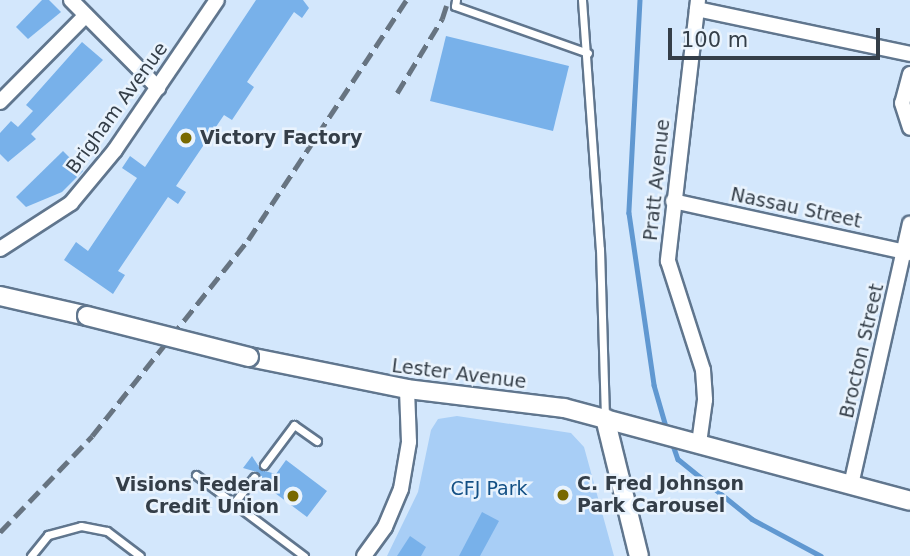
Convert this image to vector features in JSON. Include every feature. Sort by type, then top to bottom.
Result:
[{"type":"street","points":[[71,0],[158,88]]},
{"type":"street","name":"Brigham Avenue","points":[[0,249],[71,203],[115,150],[217,0]]},
{"type":"street","points":[[697,4],[910,54]]},
{"type":"street","name":"Pratt Avenue","points":[[694,442],[705,400],[703,370],[668,261],[697,4]]},
{"type":"street","points":[[0,102],[86,15]]},
{"type":"street","points":[[910,74],[902,103],[910,128]]},
{"type":"street","name":"Nassau Street","points":[[673,201],[907,252]]},
{"type":"street","name":"Brocton Street","points":[[851,485],[907,252],[910,224]]},
{"type":"street","name":"Lester Avenue","points":[[0,296],[249,357],[407,390],[564,408],[910,501]]},
{"type":"street","points":[[364,556],[385,527],[401,489],[409,442],[407,390]]},
{"type":"street","points":[[605,418],[639,556]]},
{"type":"lane","points":[[456,0],[455,6],[588,53]]},
{"type":"lane","points":[[582,0],[588,53],[605,418]]},
{"type":"lane","points":[[264,465],[294,425],[317,441]]},
{"type":"lane","points":[[196,475],[304,556]]},
{"type":"lane","points":[[234,503],[254,477]]},
{"type":"lane","points":[[31,556],[48,535],[81,526],[107,531],[140,556]]},
{"type":"green space","name":"CFJ Park","points":[[457,416],[571,433],[584,447],[614,556],[387,556],[418,492],[431,430],[438,419]]},
{"type":"building","points":[[42,0],[49,0],[61,12],[28,39],[16,27]]},
{"type":"building","name":"Victory Factory","points":[[256,0],[303,0],[309,8],[302,18],[294,12],[247,82],[254,87],[232,120],[224,115],[176,186],[186,192],[178,204],[168,197],[118,271],[125,275],[113,294],[64,260],[76,242],[88,251],[137,178],[122,168],[130,156],[145,167]]},
{"type":"building","points":[[446,36],[569,66],[553,131],[430,101]]},
{"type":"building","points":[[82,42],[103,60],[31,134],[36,139],[8,162],[0,154],[0,133],[11,121],[18,127],[33,111],[26,105]]},
{"type":"building","points":[[63,151],[83,171],[62,192],[26,207],[16,197]]},
{"type":"building","points":[[252,456],[261,470],[276,474],[286,460],[327,491],[307,517],[259,481],[257,472],[243,468]]},
{"type":"building","points":[[482,512],[499,521],[480,556],[459,556]]},
{"type":"building","points":[[410,536],[426,547],[421,556],[397,556]]},
{"type":"waterway","points":[[640,0],[629,213],[654,385],[667,430]]},
{"type":"waterway","points":[[672,442],[678,459],[752,519],[821,556]]},
{"type":"railway","points":[[0,532],[92,436],[248,240],[406,0]]},
{"type":"railway","points":[[397,93],[442,19],[448,0]]},
{"type":"place","name":"Victory Factory","points":[[186,138]]},
{"type":"place","name":"C. Fred Johnson Park Carousel","points":[[563,495]]},
{"type":"place","name":"Visions Federal Credit Union","points":[[293,496]]}]
